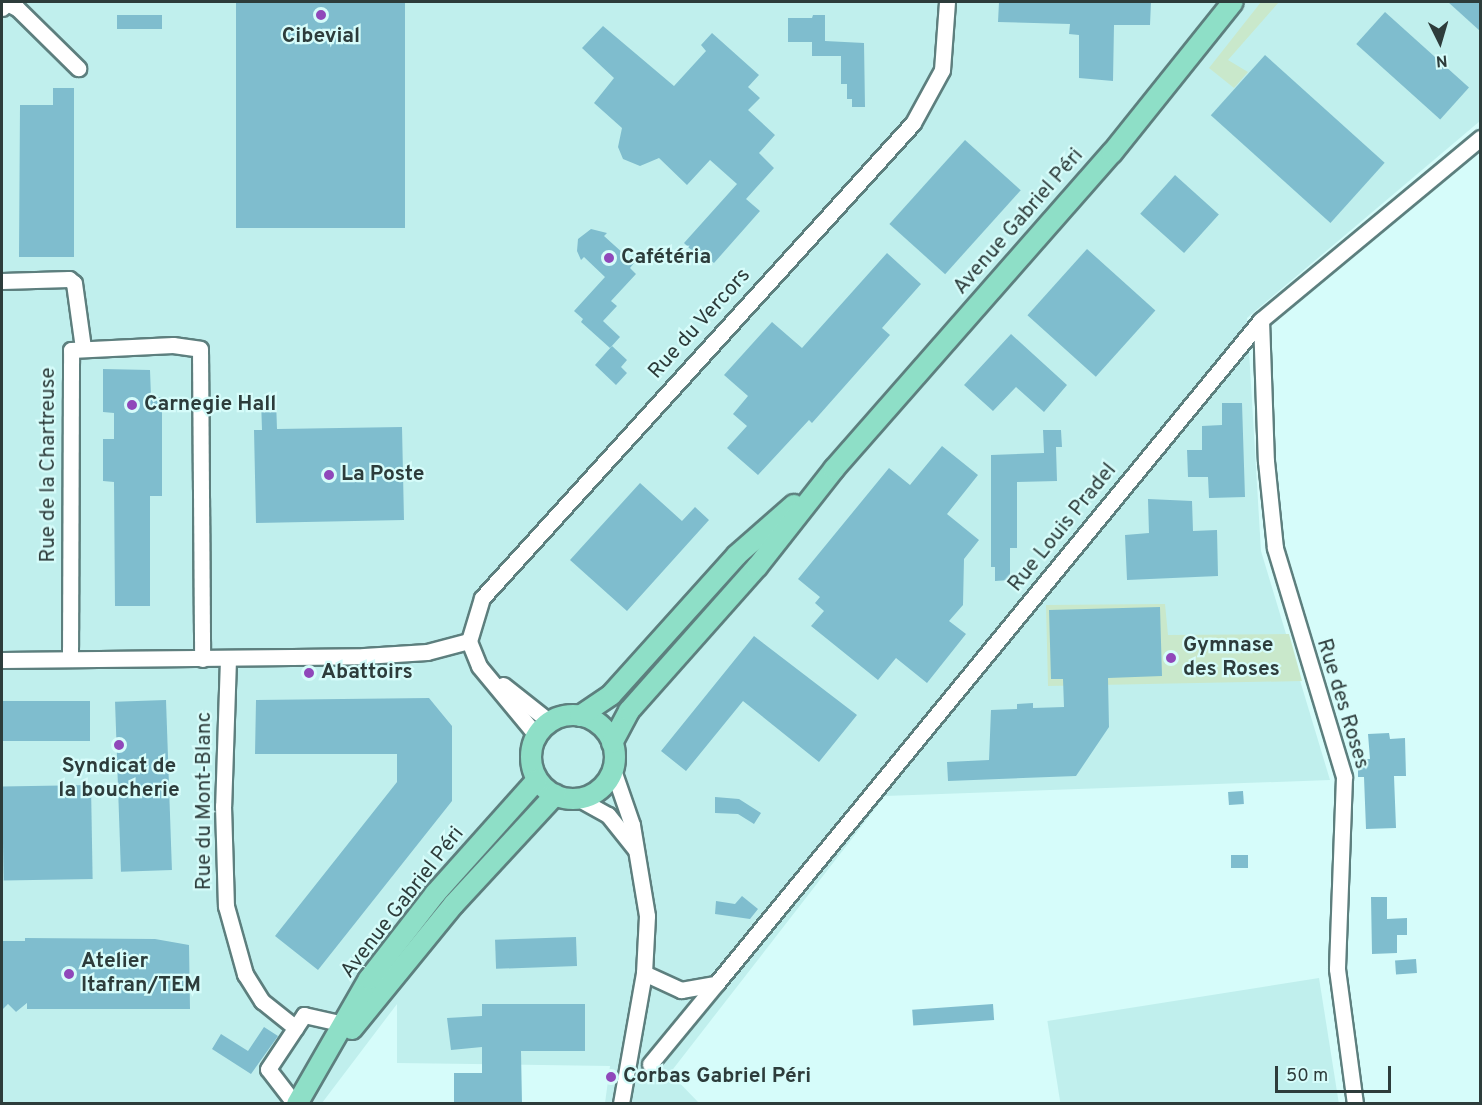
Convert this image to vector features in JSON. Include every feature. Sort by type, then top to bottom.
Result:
[{"type":"main road","name":"Avenue Gabriel Péri","points":[[612,743],[629,711],[757,567],[834,469],[1119,144],[1233,2]]},
{"type":"main road","name":"Avenue Gabriel Péri","points":[[580,716],[610,695],[737,555],[834,469]]},
{"type":"main road","points":[[580,716],[600,725],[612,743],[613,770],[596,792],[579,799],[555,795],[537,780],[531,758],[543,729],[580,716]]},
{"type":"main road","name":"Avenue Gabriel Péri","points":[[322,1066],[369,979],[435,894],[537,780]]},
{"type":"main road","name":"Avenue Gabriel Péri","points":[[296,1104],[322,1066],[454,904],[555,795]]},
{"type":"street","name":"Rue du Vercors","points":[[469,641],[482,598],[918,117],[942,70],[946,2]]},
{"type":"street","points":[[2,8],[7,3],[17,8],[78,68]]},
{"type":"street","name":"Rue Louis Pradel","points":[[650,1064],[1261,320],[1480,138]]},
{"type":"street","points":[[2,282],[69,279],[74,283],[83,348]]},
{"type":"street","name":"Rue des Roses","points":[[1261,320],[1266,461],[1275,548],[1344,777],[1337,969],[1354,1104]]},
{"type":"street","name":"Rue de la Chartreuse","points":[[70,659],[71,350],[173,345],[200,349],[201,659]]},
{"type":"street","points":[[2,660],[228,659],[427,651],[469,641],[479,666],[543,729]]},
{"type":"street","name":"Rue du Mont-Blanc","points":[[228,659],[223,806],[226,906],[245,974],[262,1001],[296,1028]]},
{"type":"street","points":[[613,770],[632,825],[647,916],[644,973],[621,1104]]},
{"type":"street","points":[[579,799],[608,815],[635,849]]},
{"type":"street","points":[[644,973],[681,990],[716,984]]},
{"type":"street","points":[[296,1104],[268,1069],[304,1015],[344,1024]]},
{"type":"shaded area","points":[[2,2],[1480,2],[1480,121],[1247,318],[1261,551],[1330,780],[885,796],[670,1073],[699,1103],[605,1103],[610,1066],[397,1063],[397,1004],[322,1103],[2,1103],[2,1010],[8,1004],[16,1012],[27,1003],[25,941],[2,941]]},
{"type":"shaded area","points":[[1319,978],[1339,1103],[1061,1104],[1047,1021]]},
{"type":"green space","points":[[1261,2],[1279,2],[1228,60],[1248,72],[1234,88],[1209,68]]},
{"type":"green space","name":"Gymnase des Roses","points":[[1165,604],[1168,635],[1289,634],[1302,681],[1048,686],[1046,605]]},
{"type":"building","points":[[236,2],[405,2],[405,228],[236,228]]},
{"type":"building","points":[[999,2],[1151,2],[1150,25],[1114,25],[1113,81],[1079,78],[1079,35],[1069,34],[1070,24],[998,22]]},
{"type":"building","points":[[1448,2],[1480,2],[1480,31]]},
{"type":"building","points":[[1385,12],[1469,88],[1440,120],[1356,44]]},
{"type":"building","points":[[117,15],[162,15],[162,29],[117,29]]},
{"type":"building","points":[[813,15],[825,15],[825,41],[864,43],[865,107],[852,107],[852,99],[847,99],[847,84],[841,84],[841,56],[812,56],[812,42],[788,42],[788,18],[812,18]]},
{"type":"building","points":[[603,26],[674,86],[706,51],[701,45],[712,33],[759,75],[748,87],[760,98],[748,110],[775,135],[759,153],[774,168],[746,199],[760,211],[714,263],[709,259],[705,263],[684,243],[737,184],[710,160],[687,185],[659,158],[640,166],[623,159],[618,147],[622,128],[594,103],[614,78],[582,48]]},
{"type":"building","points":[[1265,55],[1385,163],[1330,223],[1211,115]]},
{"type":"building","points":[[53,88],[74,88],[74,257],[19,257],[20,105],[53,105]]},
{"type":"building","points":[[965,140],[1021,190],[945,274],[889,224]]},
{"type":"building","points":[[1175,175],[1219,214],[1184,253],[1140,214]]},
{"type":"building","points":[[591,229],[607,233],[604,236],[634,263],[630,268],[636,274],[611,301],[617,306],[603,321],[620,337],[610,348],[581,322],[583,319],[574,311],[605,277],[584,257],[581,260],[577,251],[578,239]]},
{"type":"building","points":[[1087,249],[1155,311],[1096,377],[1027,315]]},
{"type":"building","points":[[887,253],[921,284],[882,328],[890,335],[812,423],[809,420],[758,475],[727,448],[747,426],[733,414],[748,396],[724,375],[772,322],[802,348]]},
{"type":"building","points":[[1011,334],[1067,385],[1044,412],[1016,387],[993,411],[964,385]]},
{"type":"building","points":[[612,346],[627,360],[621,367],[627,373],[616,385],[595,365]]},
{"type":"building","points":[[103,369],[150,370],[151,397],[162,397],[162,496],[150,496],[150,606],[115,606],[114,482],[103,481],[103,439],[114,439],[114,413],[103,412]]},
{"type":"building","name":"La Poste","points":[[261,400],[276,400],[277,429],[402,427],[404,520],[256,523],[254,430],[262,430]]},
{"type":"building","points":[[1222,403],[1242,403],[1245,497],[1209,498],[1208,477],[1188,477],[1187,450],[1202,450],[1202,426],[1222,425]]},
{"type":"building","points":[[1043,430],[1061,430],[1062,447],[1056,447],[1057,481],[1017,482],[1017,548],[1010,548],[1010,580],[995,581],[995,567],[991,567],[991,455],[1044,453]]},
{"type":"building","points":[[942,446],[978,475],[947,514],[979,540],[964,559],[963,605],[949,621],[966,634],[927,683],[896,658],[878,680],[811,626],[824,611],[815,603],[820,597],[798,579],[889,468],[910,485]]},
{"type":"building","points":[[640,483],[682,521],[695,507],[709,520],[627,611],[570,560]]},
{"type":"building","points":[[1148,499],[1192,501],[1193,531],[1217,530],[1218,576],[1127,580],[1125,535],[1149,533]]},
{"type":"building","points":[[1160,607],[1162,676],[1108,678],[1109,727],[1076,776],[948,781],[947,762],[989,760],[991,710],[1017,709],[1017,704],[1033,703],[1033,708],[1064,707],[1063,679],[1051,679],[1049,610]]},
{"type":"building","points":[[754,636],[857,715],[819,762],[743,701],[686,771],[661,751]]},
{"type":"building","points":[[429,698],[452,726],[452,801],[318,970],[275,936],[397,782],[397,754],[255,754],[256,700]]},
{"type":"building","points":[[166,700],[172,870],[121,872],[115,702]]},
{"type":"building","points":[[2,701],[90,701],[90,741],[2,741]]},
{"type":"building","points":[[1389,733],[1390,739],[1405,738],[1406,776],[1394,776],[1396,828],[1366,829],[1364,777],[1358,777],[1358,759],[1370,759],[1368,734]]},
{"type":"building","points":[[91,785],[93,879],[4,881],[2,787]]},
{"type":"building","points":[[1243,791],[1244,804],[1229,805],[1228,792]]},
{"type":"building","points":[[715,797],[739,799],[761,813],[754,824],[738,814],[715,813]]},
{"type":"building","points":[[1231,855],[1248,855],[1248,868],[1231,868]]},
{"type":"building","points":[[742,896],[758,909],[750,919],[715,914],[716,901],[735,904]]},
{"type":"building","points":[[1371,897],[1387,897],[1387,919],[1407,918],[1407,935],[1397,935],[1397,953],[1372,954]]},
{"type":"building","points":[[576,937],[577,966],[496,969],[495,940]]},
{"type":"building","points":[[25,938],[155,939],[189,945],[190,1009],[27,1009],[27,1003],[16,1012],[8,1004],[2,1010],[2,941],[25,941]]},
{"type":"building","points":[[1416,959],[1417,973],[1396,974],[1395,960]]},
{"type":"building","points":[[482,1004],[585,1004],[585,1051],[521,1051],[522,1104],[454,1104],[454,1073],[482,1073],[482,1047],[451,1050],[447,1018],[482,1016]]},
{"type":"building","points":[[993,1004],[994,1020],[913,1026],[912,1010]]},
{"type":"building","points":[[264,1027],[278,1036],[251,1074],[212,1049],[221,1034],[248,1051]]},
{"type":"place","name":"Cibevial","points":[[321,15]]},
{"type":"place","name":"Cafétéria","points":[[609,258]]},
{"type":"place","name":"Carnegie Hall","points":[[132,405]]},
{"type":"place","name":"La Poste","points":[[329,475]]},
{"type":"place","name":"Gymnase des Roses","points":[[1171,658]]},
{"type":"place","name":"Abattoirs","points":[[309,673]]},
{"type":"place","name":"Syndicat de la boucherie","points":[[119,745]]},
{"type":"place","name":"Atelier Itafran/TEM","points":[[69,974]]},
{"type":"place","name":"Corbas Gabriel Péri","points":[[611,1077]]}]
